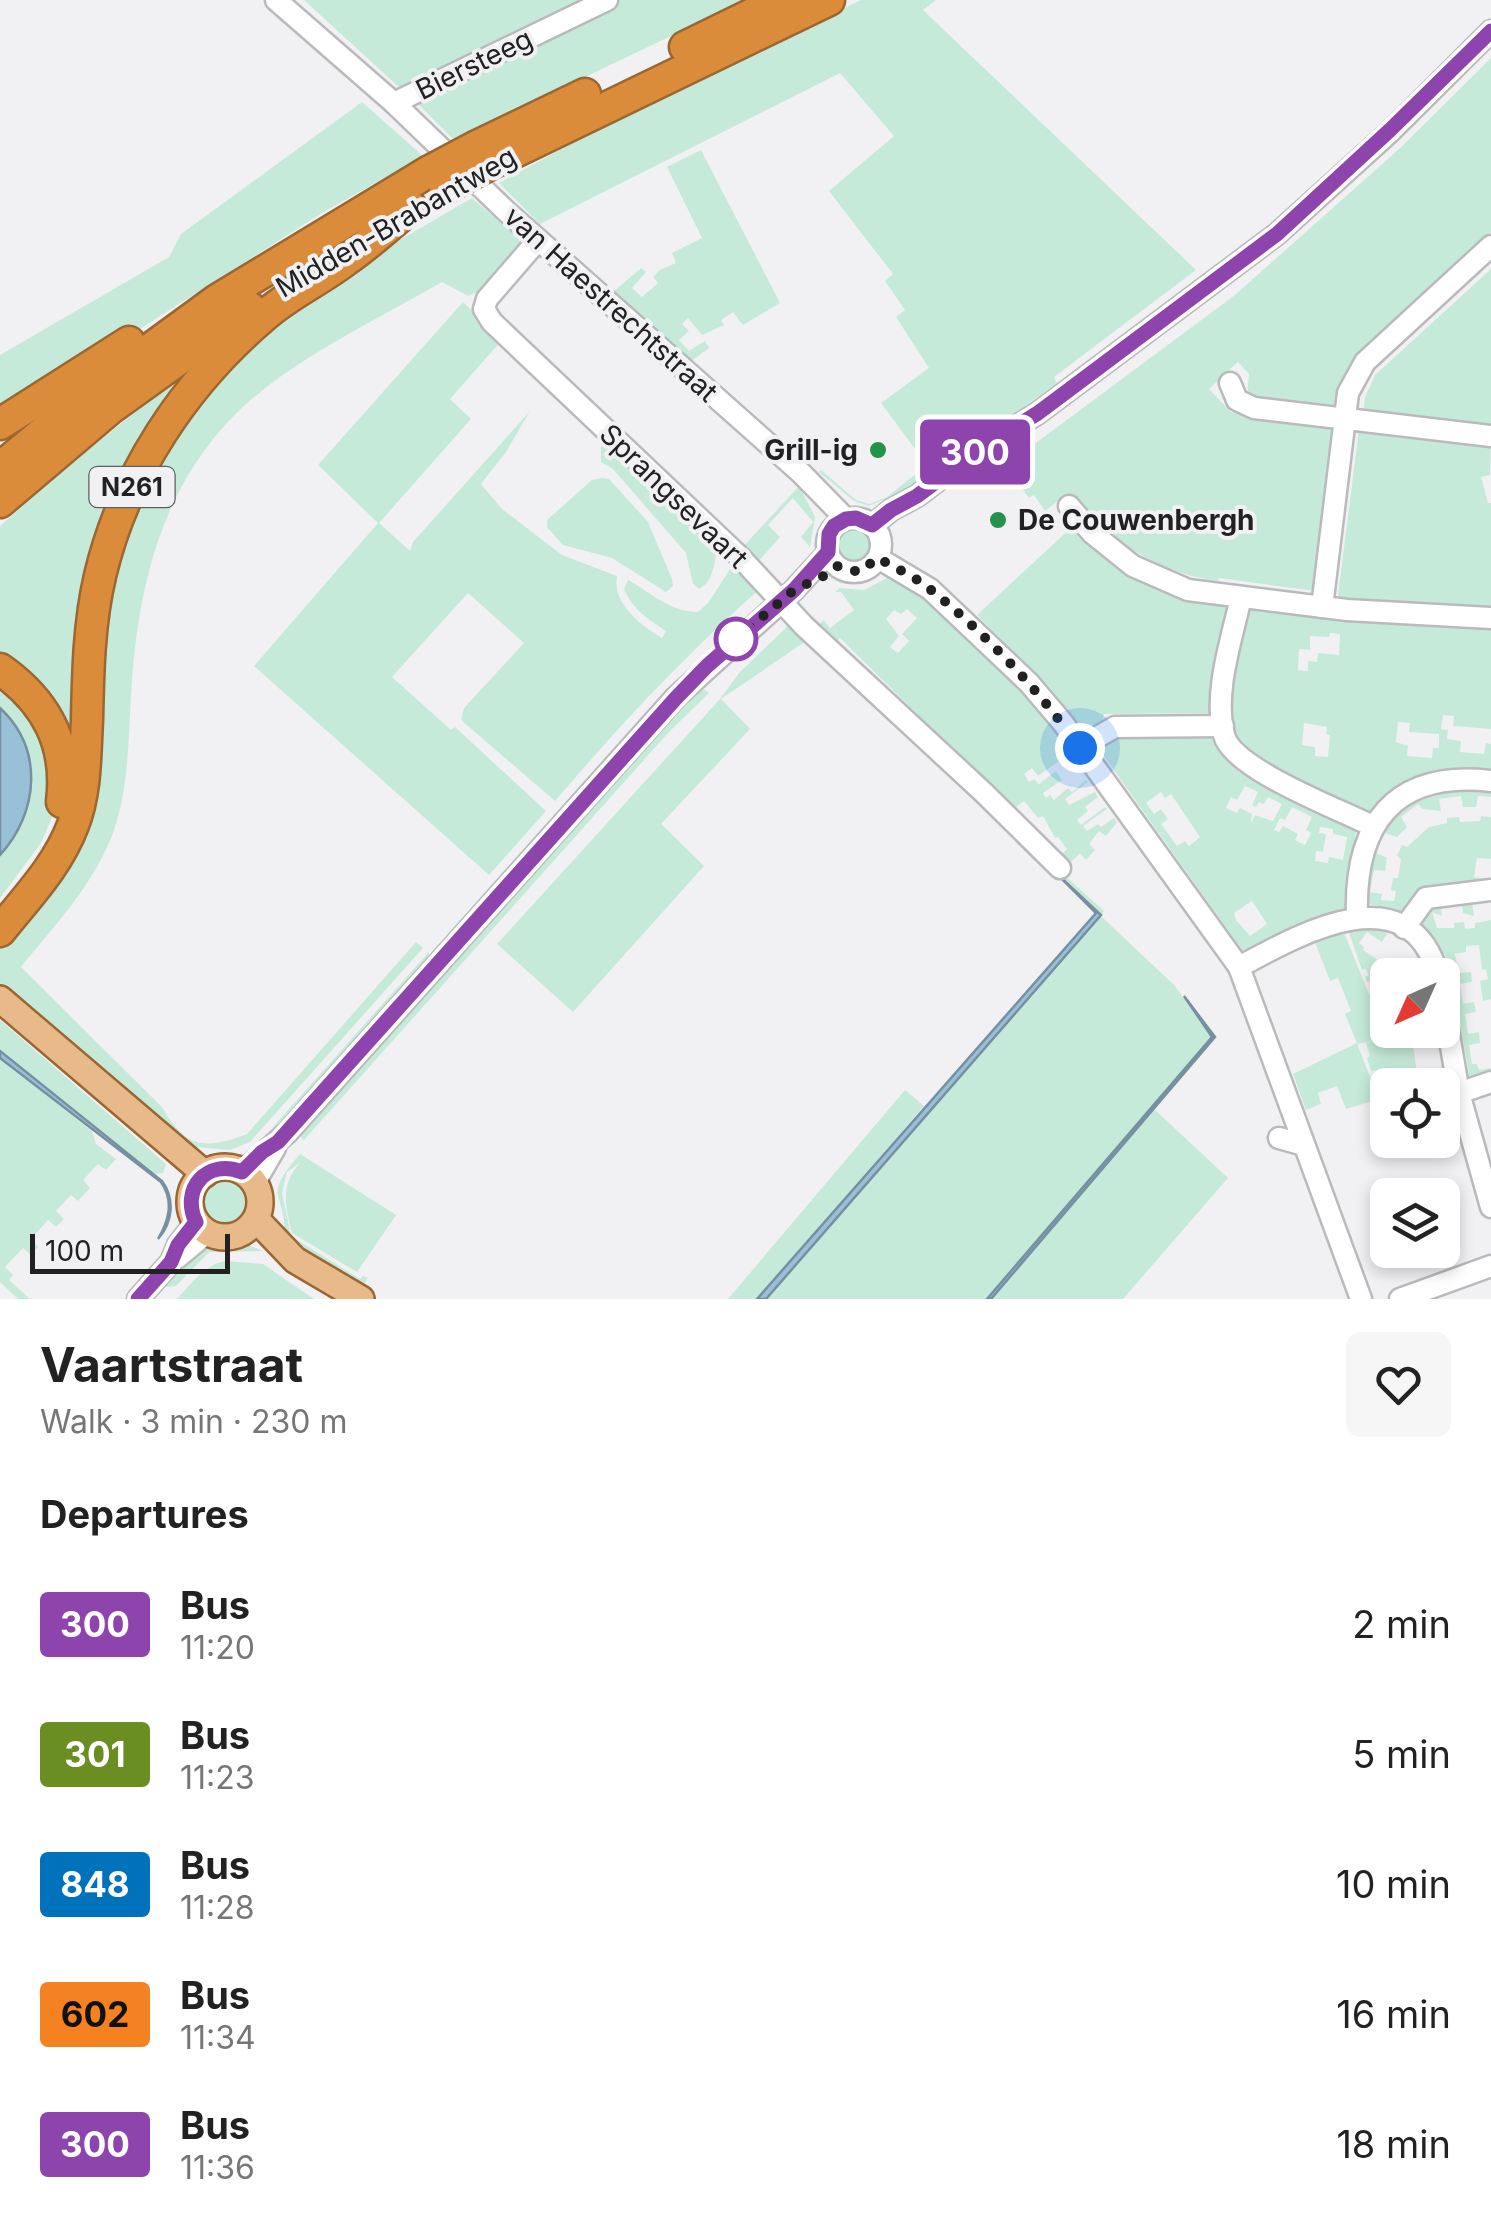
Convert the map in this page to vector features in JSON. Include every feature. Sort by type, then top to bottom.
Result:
[{"type":"highway","name":"Midden-Brabantweg","points":[[0,468],[98,387],[217,300],[436,180],[782,0]]},
{"type":"highway","name":"Midden-Brabantweg","points":[[486,154],[829,0]]},
{"type":"highway","name":"Midden-Brabantweg","points":[[0,502],[111,408],[189,350],[411,207],[436,180]]},
{"type":"highway","name":"N261","points":[[0,931],[47,874],[74,824],[84,777],[90,649],[101,575],[116,525],[157,440],[206,373],[267,313],[346,260],[411,207]]},
{"type":"highway","name":"N261","points":[[0,424],[174,314],[217,300]]},
{"type":"highway","points":[[0,669],[39,703],[60,743],[65,768],[62,810],[52,835],[37,863],[0,910]]},
{"type":"main road","points":[[0,1000],[199,1180]]},
{"type":"main road","points":[[0,1015],[199,1180]]},
{"type":"main road","points":[[222,1168],[248,1178],[260,1201],[250,1226],[225,1238],[202,1227],[190,1204],[199,1180],[222,1168]]},
{"type":"main road","points":[[250,1226],[268,1251],[295,1260],[361,1299]]},
{"type":"street","name":"van Haestrechtstraat","points":[[276,0],[800,473],[840,523]]},
{"type":"street","name":"Biersteeg","points":[[394,103],[607,0]]},
{"type":"street","points":[[876,530],[891,510],[1038,413],[1277,234],[1491,31]]},
{"type":"street","name":"Sprangsevaart","points":[[538,240],[487,299],[484,310],[492,322],[740,557],[787,596],[1060,868]]},
{"type":"street","points":[[1322,607],[1348,393],[1354,376],[1491,246]]},
{"type":"street","points":[[1230,383],[1237,400],[1254,408],[1491,436]]},
{"type":"street","points":[[1069,506],[1110,549],[1156,578],[1188,590],[1322,607],[1491,618]]},
{"type":"street","points":[[860,518],[876,530],[882,546],[878,558],[859,572],[832,559],[829,534],[840,523],[860,518]]},
{"type":"street","points":[[878,558],[930,588],[994,647],[1050,708],[1239,967],[1361,1299]]},
{"type":"street","points":[[248,1178],[262,1152],[278,1142],[676,698],[832,559]]},
{"type":"street","points":[[1240,598],[1224,680],[1223,726],[1228,746],[1243,762],[1372,826]]},
{"type":"street","points":[[1080,748],[1115,727],[1223,726]]},
{"type":"street","points":[[1357,916],[1360,867],[1372,826],[1390,805],[1417,789],[1445,782],[1491,781]]},
{"type":"street","points":[[1404,928],[1426,898],[1491,890]]},
{"type":"street","points":[[1239,967],[1312,931],[1357,916],[1378,918],[1404,928],[1428,950],[1431,958]]},
{"type":"street","points":[[1460,1092],[1491,1082]]},
{"type":"street","points":[[1460,1096],[1491,1207]]},
{"type":"street","points":[[1279,1138],[1304,1145]]},
{"type":"street","points":[[138,1299],[171,1262],[178,1245],[202,1227]]},
{"type":"street","points":[[1400,1299],[1491,1266]]},
{"type":"green space","points":[[304,0],[595,0],[402,90]]},
{"type":"green space","points":[[621,0],[746,0],[454,140],[414,100]]},
{"type":"green space","points":[[861,0],[936,0],[923,10],[1196,270],[1054,377],[1057,383],[1037,398],[899,493],[869,506],[854,501],[819,472],[856,500],[870,504],[887,497],[927,465],[881,403],[929,368],[896,317],[905,310],[885,281],[893,274],[829,191],[894,136],[840,73],[540,224],[499,183],[630,112]]},
{"type":"green space","points":[[1491,58],[1491,232],[1435,286],[1339,407],[1254,402],[1247,395],[1249,374],[1238,362],[1209,389],[1231,412],[1333,428],[1315,591],[1219,578],[1218,581],[1176,571],[1122,543],[1076,499],[1064,506],[1059,500],[1045,511],[1034,495],[1029,498],[997,453],[1019,443],[1025,451],[1235,295],[1399,149]]},
{"type":"green space","points":[[362,102],[423,156],[322,213],[0,418],[0,355],[169,257],[181,234]]},
{"type":"green space","points":[[701,150],[780,303],[743,325],[733,312],[721,320],[724,325],[702,335],[688,318],[682,324],[689,331],[679,340],[689,351],[705,341],[709,348],[690,362],[612,293],[641,268],[646,272],[632,288],[642,297],[658,283],[653,277],[660,270],[676,263],[672,253],[702,238],[667,167]]},
{"type":"green space","points":[[472,198],[525,244],[488,287],[468,296],[442,282],[300,364],[248,402],[227,423],[183,484],[167,516],[146,586],[134,659],[125,780],[114,830],[86,885],[21,967],[162,1107],[187,1138],[218,1143],[247,1134],[416,942],[423,948],[250,1142],[230,1150],[186,1146],[0,983],[0,941],[63,861],[100,606],[161,442],[285,307]]},
{"type":"green space","points":[[1491,269],[1491,431],[1363,416],[1365,397],[1375,375]]},
{"type":"green space","points":[[463,302],[502,340],[450,399],[471,419],[379,523],[410,551],[413,542],[530,411],[481,484],[502,509],[562,555],[617,576],[623,604],[645,627],[662,638],[666,631],[632,603],[624,589],[628,580],[669,605],[698,612],[734,563],[761,588],[654,691],[555,801],[461,720],[464,708],[524,643],[468,593],[392,677],[451,730],[455,727],[546,811],[489,875],[254,666],[378,523],[318,465]]},
{"type":"green space","points":[[224,343],[227,345],[175,406],[153,439],[118,510],[104,547],[86,625],[82,757],[71,818],[46,865],[1,921],[0,914],[38,869],[60,831],[70,794],[70,771],[59,729],[48,710],[0,662],[0,526],[77,458]]},
{"type":"green space","points":[[1359,429],[1491,443],[1490,475],[1481,477],[1491,503],[1491,610],[1337,603]]},
{"type":"green space","points":[[601,435],[718,547],[713,571],[704,586],[699,589],[693,584],[686,553],[613,469],[601,462]]},
{"type":"green space","points":[[609,479],[648,522],[672,579],[673,586],[666,592],[612,558],[563,545],[547,527],[547,520],[592,480]]},
{"type":"green space","points":[[799,486],[815,517],[810,547],[801,537],[813,522],[793,498],[768,525],[780,537],[756,564],[740,550]]},
{"type":"green space","points":[[1075,524],[1103,552],[1228,603],[1215,667],[1211,713],[1104,714],[1101,724],[1081,731],[1050,688],[977,615]]},
{"type":"green space","points":[[854,528],[866,533],[871,545],[866,557],[854,562],[842,557],[837,545],[842,533]]},
{"type":"green space","points":[[889,577],[920,591],[1010,672],[1042,710],[1069,754],[1038,776],[1032,768],[1024,774],[1029,782],[1034,779],[1039,784],[1056,771],[1062,780],[1043,793],[1054,800],[1086,780],[1065,799],[1069,805],[1095,792],[1098,797],[1077,820],[1081,825],[1105,807],[1083,826],[1087,831],[1114,818],[1117,822],[1106,836],[1099,831],[1089,844],[1095,850],[1086,860],[1080,853],[1070,863],[1060,855],[1067,849],[1055,838],[1043,816],[1038,818],[1024,801],[1016,807],[1021,816],[840,638],[831,647],[813,629],[824,620],[830,628],[854,610],[841,592],[835,592],[840,588],[864,590]],"holes":[[[907,609],[917,618],[902,634],[909,641],[898,653],[890,647],[899,636],[886,619],[894,610],[901,614]]]},
{"type":"green space","points":[[1246,606],[1491,624],[1491,729],[1453,726],[1454,716],[1443,715],[1441,729],[1448,730],[1447,739],[1461,741],[1460,752],[1484,754],[1486,743],[1491,744],[1491,777],[1395,792],[1378,804],[1370,816],[1248,758],[1228,725],[1233,671]],"holes":[[[1330,633],[1340,634],[1339,655],[1318,653],[1317,662],[1308,661],[1308,671],[1298,670],[1299,649],[1310,650],[1310,636],[1329,637]],[[1398,722],[1410,723],[1409,732],[1439,734],[1439,748],[1433,748],[1432,758],[1407,756],[1408,746],[1396,742]],[[1304,723],[1327,727],[1328,757],[1315,756],[1315,747],[1302,745]]]},
{"type":"green space","points":[[793,621],[813,641],[803,643],[721,699],[750,729],[661,824],[704,866],[573,1012],[497,944],[720,699],[739,673]]},
{"type":"green space","points":[[0,675],[45,725],[54,813],[41,843],[0,898],[0,855],[13,839],[11,719],[0,708]]},
{"type":"green space","points":[[704,689],[709,693],[668,733],[304,1140],[299,1130],[678,705],[681,707]]},
{"type":"green space","points":[[1205,736],[1212,739],[1239,772],[1356,830],[1347,908],[1244,953],[1099,749],[1110,739]],"holes":[[[1245,786],[1258,792],[1252,805],[1256,807],[1268,797],[1282,804],[1273,821],[1255,815],[1251,823],[1252,814],[1240,808],[1237,813],[1226,808],[1231,797],[1237,800]],[[1161,792],[1165,798],[1171,794],[1200,837],[1189,846],[1185,841],[1177,846],[1161,824],[1168,819],[1161,809],[1154,814],[1146,803]],[[1292,807],[1312,817],[1305,845],[1295,840],[1298,834],[1283,826],[1279,832],[1274,830],[1280,818],[1285,820]],[[1320,827],[1347,837],[1343,860],[1329,857],[1328,863],[1315,861],[1316,851],[1323,852],[1326,834],[1319,833]],[[1252,901],[1267,924],[1250,936],[1234,913]]]},
{"type":"green space","points":[[1463,790],[1491,792],[1491,797],[1478,796],[1476,807],[1463,807],[1461,796],[1439,799],[1441,811],[1423,809],[1418,804],[1401,817],[1407,827],[1397,837],[1385,833],[1376,853],[1387,858],[1385,871],[1374,870],[1370,892],[1382,894],[1381,900],[1394,901],[1396,891],[1391,890],[1393,878],[1398,878],[1401,859],[1397,856],[1402,845],[1407,847],[1429,827],[1447,823],[1447,818],[1459,817],[1460,822],[1491,817],[1491,859],[1477,858],[1474,877],[1491,883],[1406,916],[1392,908],[1367,904],[1374,856],[1388,823],[1416,802]]},
{"type":"green space","points":[[1059,870],[1174,985],[1213,1037],[987,1299],[766,1299],[1100,915],[1057,873]]},
{"type":"green space","points":[[1491,895],[1491,899],[1472,902],[1474,916],[1463,913],[1461,901],[1441,904],[1442,916],[1432,912],[1437,928],[1454,928],[1454,923],[1464,922],[1465,929],[1475,928],[1475,923],[1491,920],[1491,999],[1483,1001],[1480,981],[1488,979],[1486,969],[1482,970],[1479,945],[1466,946],[1466,952],[1446,958],[1415,921],[1429,903]]},
{"type":"green space","points":[[1370,926],[1388,932],[1382,942],[1367,932],[1359,943],[1375,958],[1370,958],[1370,981],[1367,982],[1365,977],[1369,975],[1366,969],[1362,970],[1347,927]]},
{"type":"green space","points":[[1343,930],[1370,997],[1370,1042],[1357,1044],[1370,1076],[1370,1102],[1346,1109],[1337,1086],[1318,1093],[1321,1104],[1306,1110],[1293,1074],[1357,1043],[1345,1014],[1351,1011],[1338,978],[1330,981],[1315,942]]},
{"type":"green space","points":[[429,952],[429,962],[280,1129],[272,1128]]},
{"type":"green space","points":[[1471,972],[1472,982],[1460,984],[1460,973]]},
{"type":"green space","points":[[1460,984],[1463,1004],[1474,1002],[1476,1012],[1465,1014],[1468,1034],[1479,1032],[1480,1043],[1469,1045],[1472,1064],[1477,1064],[1479,1070],[1491,1068],[1491,1074],[1470,1080],[1460,1022]]},
{"type":"green space","points":[[0,1020],[166,1164],[163,1173],[155,1174],[0,1051]]},
{"type":"green space","points":[[1370,1042],[1370,1048],[1413,1048],[1416,1068],[1370,1068],[1366,1043]]},
{"type":"green space","points":[[0,1058],[92,1131],[96,1144],[116,1159],[106,1170],[98,1164],[83,1180],[90,1188],[78,1201],[71,1195],[56,1211],[64,1219],[56,1227],[48,1220],[31,1239],[38,1247],[31,1255],[23,1248],[5,1267],[13,1275],[9,1280],[30,1299],[18,1299],[0,1282]]},
{"type":"green space","points":[[905,1090],[924,1106],[757,1299],[728,1299]]},
{"type":"green space","points":[[1154,1109],[1228,1178],[1123,1299],[991,1299]]},
{"type":"green space","points":[[300,1154],[396,1215],[357,1272],[292,1233],[287,1188],[300,1163],[287,1172],[282,1193],[291,1236],[360,1279],[368,1278],[362,1287],[349,1286],[284,1236],[278,1189],[281,1180]]},
{"type":"green space","points":[[224,1181],[240,1187],[246,1203],[240,1219],[224,1225],[208,1219],[202,1203],[208,1187]]},
{"type":"green space","points":[[242,1242],[263,1251],[209,1252],[176,1286],[167,1287],[162,1282],[210,1243]]},
{"type":"green space","points":[[225,1261],[263,1264],[314,1299],[177,1299],[204,1271]]},
{"type":"water","points":[[0,708],[24,742],[31,781],[23,820],[0,855]]},
{"type":"water","points":[[1056,873],[1101,915],[766,1299],[757,1299],[1096,913]]},
{"type":"water","points":[[1184,996],[1215,1037],[991,1299],[987,1299],[1212,1037]]},
{"type":"water","points":[[0,1051],[162,1181],[169,1195],[170,1210],[158,1239],[168,1212],[168,1197],[161,1182],[0,1058]]},
{"type":"bus line","name":"300","points":[[138,1299],[171,1262],[178,1245],[196,1222],[190,1195],[198,1180],[222,1168],[242,1172],[278,1142],[676,698],[794,590],[828,552],[829,534],[834,526],[856,518],[872,525],[1038,413],[1156,326],[1277,234],[1491,31]]},
{"type":"place","name":"Grill-ig","points":[[878,450]]},
{"type":"place","name":"De Couwenbergh","points":[[998,520]]},
{"type":"route","points":[[736,639],[794,590],[837,566],[859,572],[878,558],[930,588],[1007,660],[1080,748]]}]
